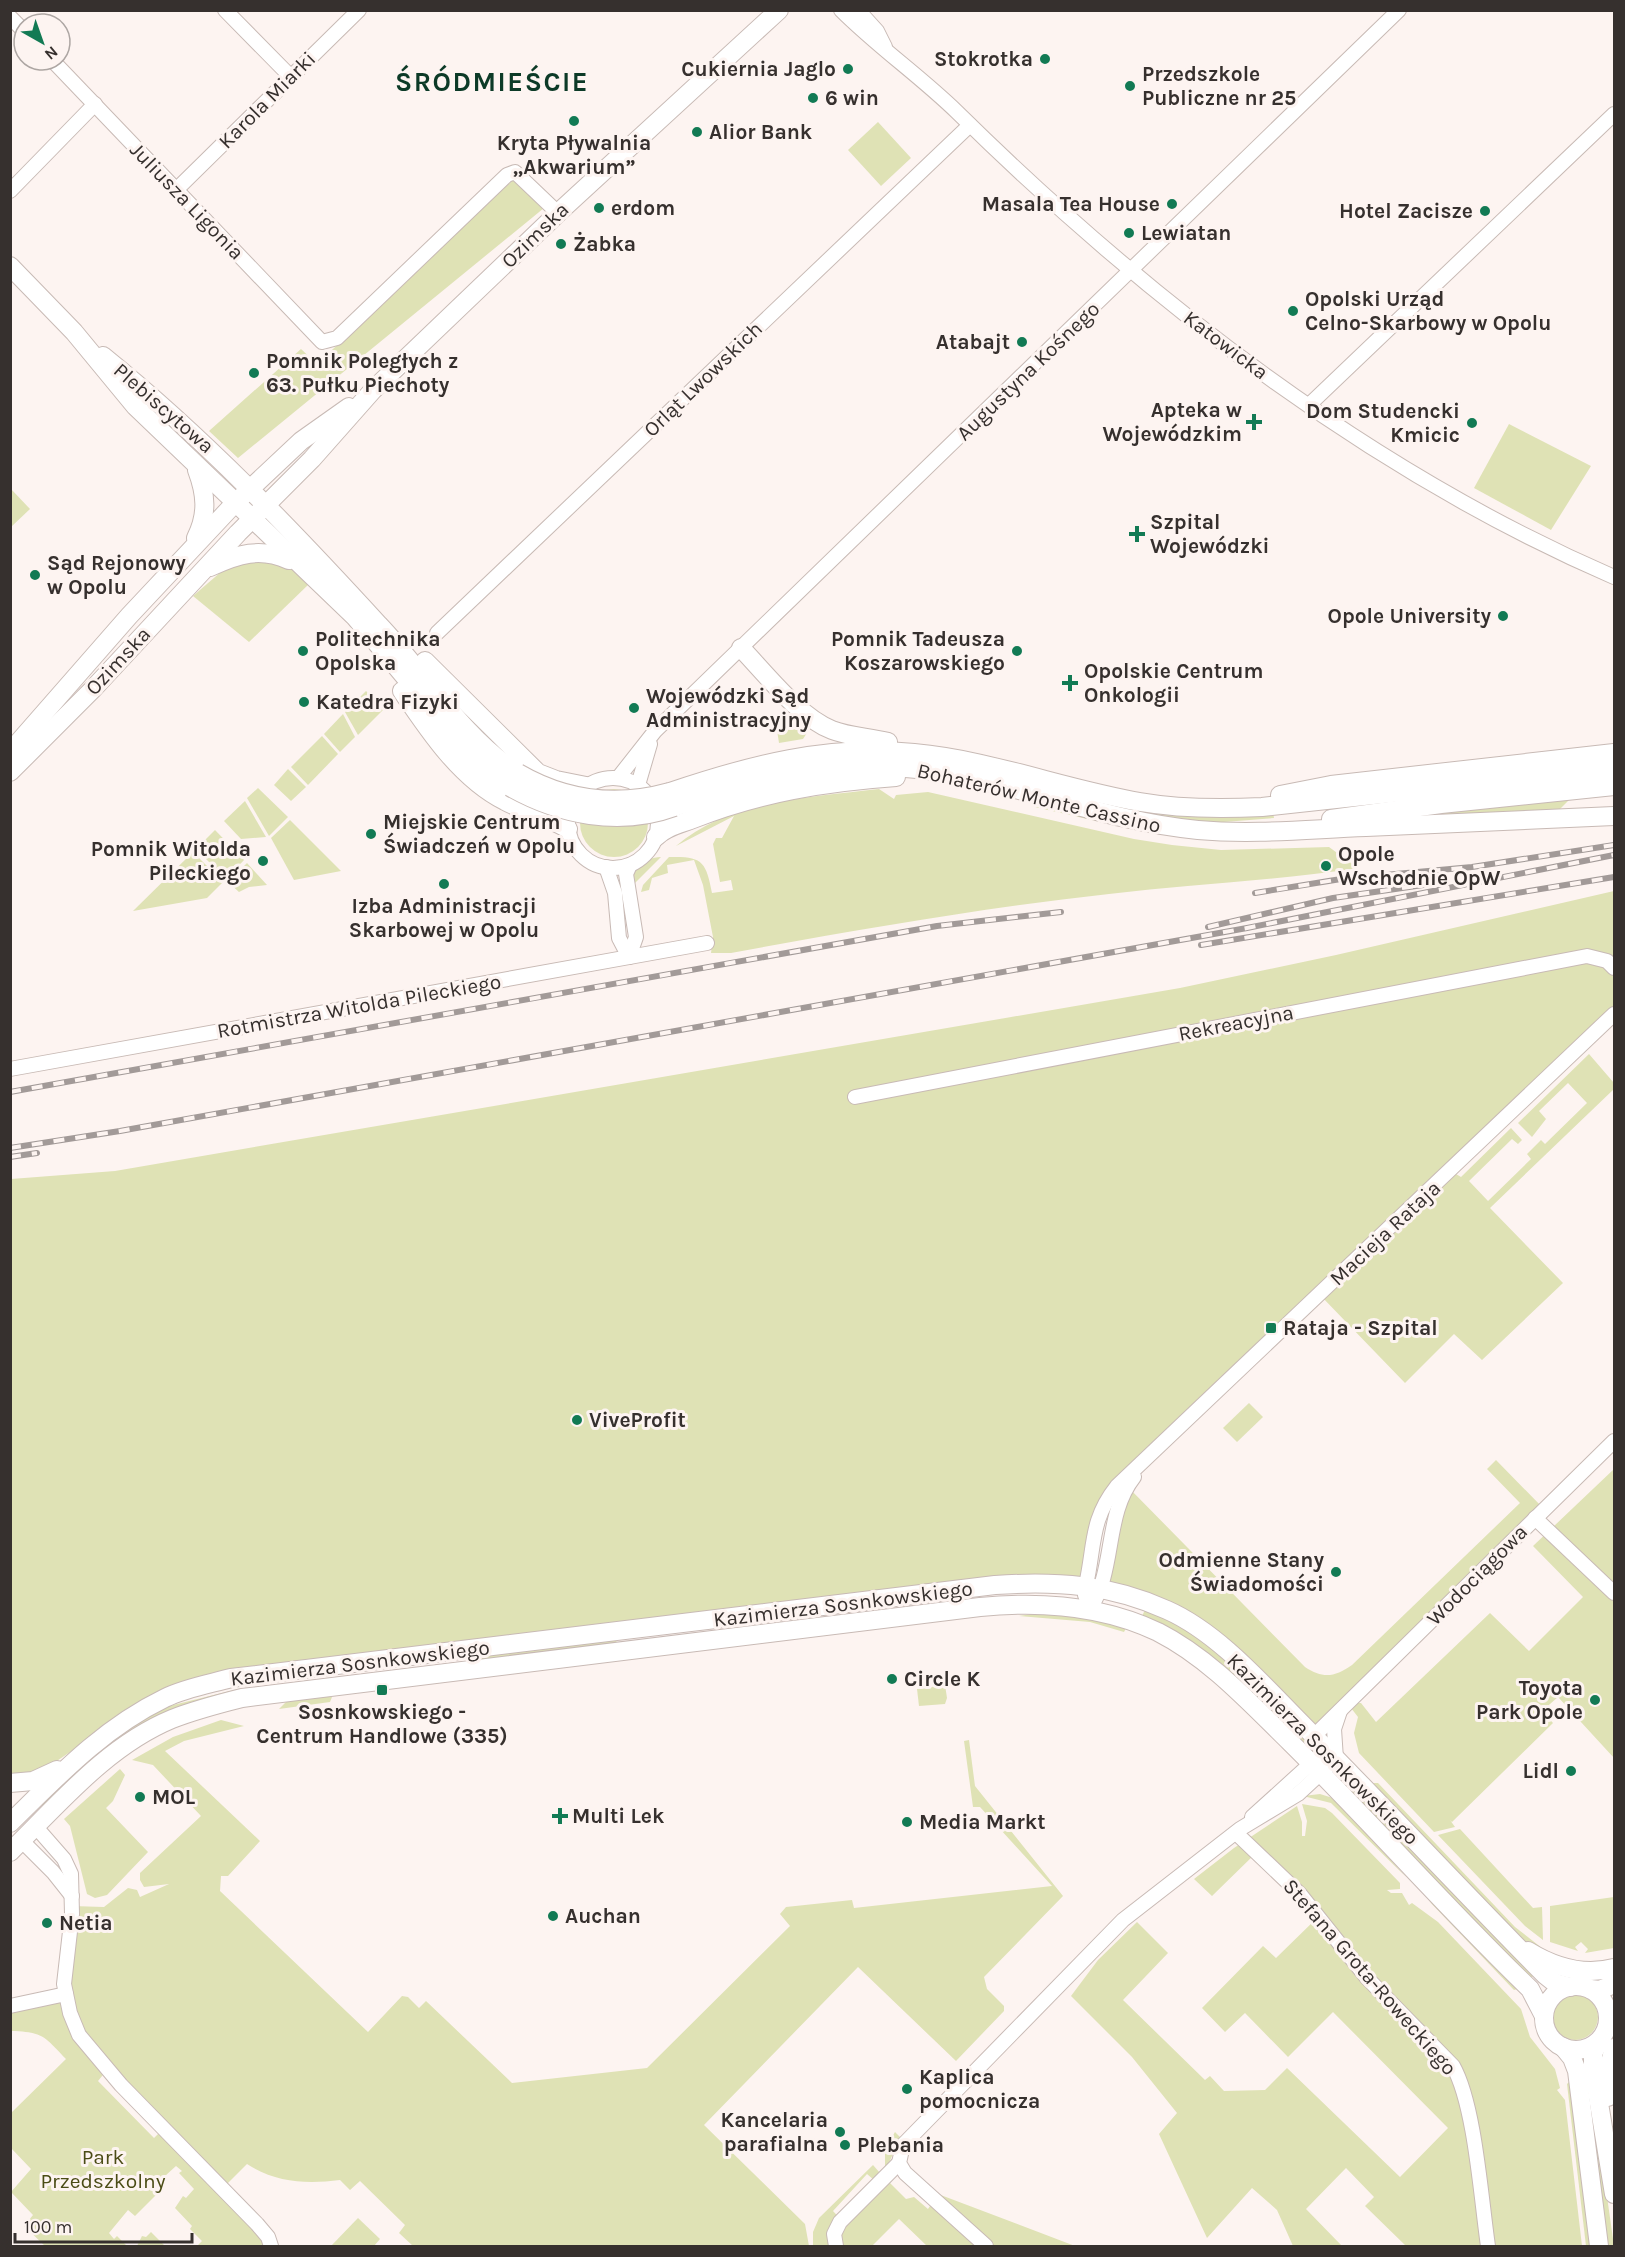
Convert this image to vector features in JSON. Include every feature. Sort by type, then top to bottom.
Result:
[{"type":"main road","name":"Ozimska","points":[[10,772],[92,690],[201,572],[312,459],[373,390],[558,213],[779,10]]},
{"type":"main road","name":"Plebiscytowa","points":[[10,266],[74,332],[135,406],[234,504]]},
{"type":"main road","name":"Plebiscytowa","points":[[74,332],[193,432],[250,489]]},
{"type":"main road","name":"Ozimska","points":[[10,752],[190,550],[234,504],[301,441],[373,390]]},
{"type":"main road","points":[[190,550],[201,528],[205,507],[205,494],[195,465]]},
{"type":"main road","name":"Bohaterów Monte Cassino","points":[[250,489],[514,780],[567,795],[599,800],[672,800],[817,770],[868,766],[942,772],[1167,826],[1218,831],[1292,830]]},
{"type":"main road","name":"Bohaterów Monte Cassino","points":[[234,504],[375,629]]},
{"type":"main road","points":[[201,572],[233,557],[254,552],[276,554],[299,564]]},
{"type":"main road","points":[[375,629],[426,663],[529,765],[556,780],[586,786]]},
{"type":"main road","points":[[375,629],[389,670],[424,724],[453,758],[502,800],[568,829]]},
{"type":"main road","points":[[741,648],[803,711],[820,723],[848,735],[889,742],[914,753]]},
{"type":"main road","name":"Bohaterów Monte Cassino","points":[[672,800],[751,766],[807,755],[849,751],[914,753],[963,760],[1138,802],[1219,808]]},
{"type":"main road","points":[[1219,808],[1331,784],[1614,753]]},
{"type":"main road","points":[[1219,808],[1262,807],[1614,770]]},
{"type":"main road","points":[[656,837],[667,829],[756,797],[807,787],[942,772]]},
{"type":"main road","points":[[1292,830],[1327,819],[1367,813],[1614,786]]},
{"type":"main road","points":[[1292,830],[1614,816]]},
{"type":"main road","name":"Kazimierza Sosnkowskiego","points":[[14,1813],[87,1748],[115,1727],[166,1698],[231,1678],[994,1585],[1062,1582],[1093,1586],[1168,1610],[1196,1627],[1265,1686],[1550,1980],[1570,1987]]},
{"type":"main road","name":"Kazimierza Sosnkowskiego","points":[[14,1841],[36,1827],[89,1775],[124,1745],[171,1719],[242,1698],[980,1607],[1054,1604],[1090,1609],[1143,1626],[1187,1649],[1238,1692],[1316,1769],[1530,1989],[1544,2016]]},
{"type":"main road","points":[[10,1783],[40,1778],[87,1748]]},
{"type":"main road","points":[[14,1813],[36,1827]]},
{"type":"main road","points":[[1502,1930],[1529,1952],[1561,1967],[1595,1972],[1614,1968]]},
{"type":"main road","points":[[1599,2247],[1577,2071],[1572,2058],[1550,2036],[1544,2016],[1550,2000],[1561,1990],[1570,1987],[1600,1990],[1614,1983]]},
{"type":"main road","points":[[1590,1989],[1611,2010],[1607,2027],[1607,2073],[1609,2150],[1614,2194]]},
{"type":"main road","points":[[1563,2048],[1584,2049],[1608,2043]]},
{"type":"street","points":[[225,10],[290,76]]},
{"type":"street","name":"Karola Miarki","points":[[176,190],[286,85],[290,76],[359,10]]},
{"type":"street","name":"Katowicka","points":[[841,10],[867,36],[885,47],[1052,203],[1131,272],[1232,351],[1364,441],[1514,530],[1614,577]]},
{"type":"street","name":"Katowicka","points":[[858,10],[877,31],[885,47]]},
{"type":"street","name":"Augustyna Kośnego","points":[[618,778],[640,747],[655,731],[1399,10]]},
{"type":"street","name":"Juliusza Ligonia","points":[[64,72],[322,342],[337,338],[507,175],[516,172],[558,213]]},
{"type":"street","points":[[10,191],[95,104]]},
{"type":"street","points":[[1309,405],[1614,114]]},
{"type":"street","name":"Orląt Lwowskich","points":[[437,633],[970,125]]},
{"type":"street","name":"Augustyna Kośnego","points":[[638,785],[644,758],[655,731]]},
{"type":"street","points":[[618,778],[638,785],[649,795],[656,808],[658,823],[656,837],[646,854],[630,865],[606,867],[585,858],[577,850],[568,829],[569,814],[574,800],[586,786],[596,781],[618,778]]},
{"type":"street","points":[[629,957],[636,937],[626,874],[630,865]]},
{"type":"street","points":[[606,867],[615,893],[619,938],[629,957]]},
{"type":"street","name":"Rotmistrza Witolda Pileckiego","points":[[10,1069],[707,943]]},
{"type":"street","name":"Rekreacyjna","points":[[855,1097],[1587,956],[1607,961],[1614,968]]},
{"type":"street","name":"Macieja Rataja","points":[[1090,1609],[1085,1595],[1093,1586],[1101,1508],[1117,1486],[1614,1014]]},
{"type":"street","name":"Wodociągowa","points":[[1326,1748],[1340,1710],[1614,1442]]},
{"type":"street","points":[[1535,1518],[1614,1593]]},
{"type":"street","points":[[986,2247],[945,2207],[933,2200],[911,2180],[899,2163],[900,2151],[908,2139],[1123,1920],[1316,1769],[1340,1710]]},
{"type":"street","points":[[36,1827],[69,1868],[72,1896],[64,1977],[75,2026],[87,2048],[257,2224],[268,2237],[271,2247]]},
{"type":"street","name":"Stefana Grota-Roweckiego","points":[[1238,1831],[1300,1894],[1367,1978],[1453,2066],[1459,2076],[1467,2106],[1488,2247]]},
{"type":"street","points":[[14,1841],[53,1872],[72,1896]]},
{"type":"street","points":[[10,2006],[66,1994]]},
{"type":"street","points":[[836,2247],[834,2234],[840,2222],[899,2163]]},
{"type":"green space","points":[[878,122],[911,158],[881,186],[848,150]]},
{"type":"green space","points":[[514,179],[544,208],[238,458],[209,431],[301,349],[317,364]]},
{"type":"green space","points":[[1509,424],[1591,466],[1551,530],[1474,488]]},
{"type":"green space","points":[[11,489],[30,509],[11,527]]},
{"type":"green space","points":[[251,558],[289,566],[309,584],[249,642],[193,596],[222,571]]},
{"type":"green space","points":[[366,691],[384,709],[358,735],[345,712]]},
{"type":"green space","points":[[343,714],[355,737],[340,752],[324,734]]},
{"type":"green space","points":[[812,725],[803,739],[779,743],[777,730]]},
{"type":"green space","points":[[322,736],[338,754],[308,785],[291,767]]},
{"type":"green space","points":[[288,769],[306,787],[291,801],[274,785]]},
{"type":"green space","points":[[996,778],[1273,812],[1274,818],[1211,823],[1153,817]]},
{"type":"green space","points":[[258,788],[288,817],[269,836],[247,798]]},
{"type":"green space","points":[[614,789],[627,792],[638,799],[645,810],[648,823],[645,836],[638,847],[627,854],[614,857],[601,854],[590,847],[583,836],[580,823],[583,810],[590,799],[601,792]]},
{"type":"green space","points":[[879,789],[894,799],[896,795],[928,792],[1134,839],[1172,845],[1221,850],[1329,847],[1358,868],[1014,906],[731,953],[711,953],[713,937],[703,885],[694,860],[667,865],[668,873],[652,878],[649,890],[641,892],[643,885],[669,857],[689,858],[696,860],[701,863],[707,874],[712,893],[733,890],[731,880],[720,882],[713,844],[716,838],[722,838],[734,816],[676,846],[697,831],[721,819],[772,803]]},
{"type":"green space","points":[[1569,800],[1560,809],[1386,819]]},
{"type":"green space","points":[[245,801],[266,837],[241,839],[224,821]]},
{"type":"green space","points":[[1031,806],[1262,839],[1263,841],[1202,839],[1146,831]]},
{"type":"green space","points":[[290,820],[341,871],[294,880],[271,838]]},
{"type":"green space","points":[[215,830],[244,860],[226,879],[196,849]]},
{"type":"green space","points":[[193,852],[223,882],[207,898],[133,911]]},
{"type":"green space","points":[[661,857],[632,886],[634,874],[640,865],[649,859]]},
{"type":"green space","points":[[247,863],[267,885],[249,887],[239,892],[228,882]]},
{"type":"green space","points":[[1614,891],[1614,1014],[1451,1171],[1461,1177],[1511,1128],[1522,1140],[1518,1144],[1512,1139],[1469,1181],[1488,1201],[1531,1159],[1527,1154],[1541,1140],[1545,1144],[1587,1103],[1568,1083],[1539,1111],[1546,1119],[1532,1137],[1518,1123],[1589,1054],[1614,1083],[1614,1089],[1490,1208],[1563,1283],[1482,1360],[1454,1334],[1405,1383],[1320,1295],[1105,1502],[1086,1585],[1062,1582],[202,1685],[73,1750],[42,1771],[11,1777],[11,1179],[115,1171],[1180,988],[1336,955]]},
{"type":"green space","points":[[1249,1403],[1263,1417],[1237,1442],[1223,1428]]},
{"type":"green space","points":[[1496,1460],[1544,1509],[1314,1736],[1196,1627],[1101,1587],[1127,1486],[1305,1667],[1323,1675],[1334,1674],[1352,1665],[1520,1503],[1487,1469]]},
{"type":"green space","points":[[1614,1469],[1614,1758],[1558,1697],[1542,1711],[1553,1723],[1452,1822],[1450,1820],[1455,1827],[1434,1832],[1359,1753],[1354,1733],[1358,1717],[1351,1708],[1356,1703],[1361,1703],[1376,1722],[1490,1613],[1529,1651],[1583,1597],[1533,1546]]},
{"type":"green space","points":[[1146,1608],[1199,1637],[1257,1689],[1310,1743],[1305,1748],[1141,1618]]},
{"type":"green space","points":[[1051,1611],[1127,1626],[1124,1632],[1090,1622],[1019,1616]]},
{"type":"green space","points":[[616,1638],[617,1646],[470,1662],[469,1655]]},
{"type":"green space","points":[[945,1685],[947,1698],[945,1704],[919,1706],[917,1689]]},
{"type":"green space","points":[[242,1688],[177,1710],[44,1808],[41,1804],[116,1734],[165,1707]]},
{"type":"green space","points":[[304,1696],[332,1697],[330,1702],[279,1709],[287,1701]]},
{"type":"green space","name":"Park Przedszkolny","points":[[221,1720],[244,1726],[184,1741],[165,1751],[260,1841],[228,1876],[221,1876],[220,1891],[368,2032],[402,1996],[408,1997],[419,2008],[426,2001],[512,2083],[647,2068],[790,1926],[780,1914],[786,1907],[852,1900],[854,1908],[1052,1886],[980,1807],[973,1807],[964,1741],[969,1740],[975,1786],[1063,1896],[984,1977],[987,1989],[1004,2006],[1004,2011],[956,2061],[858,1967],[704,2125],[805,2224],[809,2246],[413,2246],[399,2233],[405,2225],[360,2181],[350,2190],[340,2180],[292,2181],[269,2175],[247,2164],[223,2188],[271,2246],[197,2246],[202,2241],[175,2208],[183,2196],[186,2198],[194,2189],[179,2173],[182,2171],[176,2166],[154,2186],[159,2192],[135,2216],[128,2210],[109,2233],[114,2239],[117,2236],[127,2246],[45,2246],[24,2226],[33,2215],[11,2192],[31,2169],[11,2148],[11,2113],[66,2059],[53,2045],[37,2034],[11,2031],[11,2006],[66,1994],[72,1906],[104,1907],[128,1888],[137,1890],[140,1897],[169,1884],[144,1887],[140,1880],[140,1873],[201,1816],[153,1765],[132,1760],[173,1737]],"holes":[[[107,2070],[164,2128],[154,2138],[98,2081]]]},
{"type":"green space","points":[[120,1769],[125,1775],[113,1801],[106,1808],[148,1852],[107,1895],[95,1898],[87,1894],[70,1826],[64,1819]]},
{"type":"green space","points":[[1342,1780],[1536,1973],[1531,1978],[1340,1782]]},
{"type":"green space","points":[[1373,1783],[1378,1783],[1515,1927],[1547,1952],[1534,1948],[1515,1933],[1392,1807]]},
{"type":"green space","points":[[1320,1794],[1336,1799],[1406,1877],[1331,1803],[1303,1796]]},
{"type":"green space","points":[[1302,1804],[1325,1808],[1332,1813],[1400,1883],[1400,1889],[1387,1890],[1391,1893],[1402,1893],[1409,1905],[1412,1903],[1438,1922],[1521,2009],[1530,2037],[1555,2069],[1560,2088],[1557,2090],[1565,2100],[1582,2246],[1406,2246],[1365,2206],[1374,2197],[1346,2168],[1306,2209],[1342,2246],[1293,2246],[1277,2210],[1252,2188],[1207,2238],[1159,2134],[1177,2113],[1132,2057],[1071,1996],[1098,1960],[1137,1922],[1168,1953],[1123,2000],[1205,2080],[1210,2076],[1224,2091],[1265,2090],[1287,2068],[1400,2177],[1448,2128],[1333,2012],[1288,2057],[1245,2013],[1225,2032],[1202,2008],[1263,1946],[1276,1958],[1319,1916],[1256,1853],[1212,1896],[1194,1879],[1234,1848],[1297,1806],[1302,1822],[1302,1836],[1305,1836],[1307,1821]]},
{"type":"green space","points":[[1460,1829],[1533,1908],[1542,1907],[1543,1940],[1525,1926],[1438,1835]]},
{"type":"green space","points":[[1614,1897],[1614,1948],[1585,1953],[1588,1949],[1581,1942],[1575,1947],[1578,1951],[1550,1942],[1550,1906]]},
{"type":"green space","points":[[1429,1901],[1457,1923],[1521,1988],[1514,1990]]},
{"type":"green space","points":[[1575,1994],[1591,2001],[1598,2017],[1591,2033],[1575,2040],[1559,2033],[1552,2017],[1559,2001]]},
{"type":"green space","points":[[1590,2076],[1614,2246],[1605,2246],[1591,2123]]},
{"type":"green space","points":[[1569,2082],[1592,2246],[1586,2246],[1567,2084]]},
{"type":"green space","points":[[895,2132],[901,2138],[885,2168],[885,2149]]},
{"type":"green space","points":[[873,2165],[880,2173],[874,2180],[867,2174],[833,2211],[845,2224],[887,2180],[906,2199],[914,2197],[928,2209],[938,2194],[1075,2246],[927,2246],[899,2219],[872,2246],[813,2246],[813,2232],[819,2218]]},
{"type":"green space","points":[[358,2218],[380,2239],[374,2246],[331,2246]]},
{"type":"green space","points":[[151,2232],[165,2246],[137,2246],[142,2236],[146,2237]]},
{"type":"railway","points":[[1255,893],[1341,879],[1472,867],[1614,845]]},
{"type":"railway","points":[[10,1148],[120,1131],[1247,928],[1614,855]]},
{"type":"railway","points":[[1201,945],[1614,877]]},
{"type":"railway","points":[[1208,927],[1333,898],[1423,885]]},
{"type":"railway","points":[[10,1092],[937,926],[1061,912]]},
{"type":"railway","points":[[10,1157],[37,1153]]},
{"type":"place","name":"Stokrotka","points":[[1045,59]]},
{"type":"place","name":"Cukiernia Jaglo","points":[[848,69]]},
{"type":"place","name":"Przedszkole Publiczne nr 25","points":[[1130,86]]},
{"type":"place","name":"6 win","points":[[813,98]]},
{"type":"place","name":"Kryta Pływalnia „Akwarium”","points":[[574,121]]},
{"type":"place","name":"Alior Bank","points":[[697,132]]},
{"type":"place","name":"Masala Tea House","points":[[1172,204]]},
{"type":"place","name":"erdom","points":[[599,208]]},
{"type":"place","name":"Hotel Zacisze","points":[[1485,211]]},
{"type":"place","name":"Lewiatan","points":[[1129,233]]},
{"type":"place","name":"Żabka","points":[[561,244]]},
{"type":"place","name":"Opolski Urząd Celno-Skarbowy w Opolu","points":[[1293,311]]},
{"type":"place","name":"Atabajt","points":[[1022,342]]},
{"type":"place","name":"Pomnik Poległych z 63. Pułku Piechoty","points":[[254,373]]},
{"type":"place","name":"Apteka w Wojewódzkim","points":[[1254,422]]},
{"type":"place","name":"Dom Studencki Kmicic","points":[[1472,423]]},
{"type":"place","name":"Szpital Wojewódzki","points":[[1137,534]]},
{"type":"place","name":"Sąd Rejonowy w Opolu","points":[[35,575]]},
{"type":"place","name":"Opole University","points":[[1503,616]]},
{"type":"place","name":"Politechnika Opolska","points":[[303,651]]},
{"type":"place","name":"Pomnik Tadeusza Koszarowskiego","points":[[1017,651]]},
{"type":"place","name":"Opolskie Centrum Onkologii","points":[[1070,683]]},
{"type":"place","name":"Katedra Fizyki","points":[[304,702]]},
{"type":"place","name":"Wojewódzki Sąd Administracyjny","points":[[634,708]]},
{"type":"place","name":"Miejskie Centrum Świadczeń w Opolu","points":[[371,834]]},
{"type":"place","name":"Pomnik Witolda Pileckiego","points":[[263,861]]},
{"type":"place","name":"Opole Wschodnie OpW","points":[[1326,866]]},
{"type":"place","name":"Izba Administracji Skarbowej w Opolu","points":[[444,884]]},
{"type":"place","name":"Rataja - Szpital","points":[[1271,1328]]},
{"type":"place","name":"ViveProfit","points":[[577,1420]]},
{"type":"place","name":"Odmienne Stany Świadomości","points":[[1336,1572]]},
{"type":"place","name":"Circle K","points":[[892,1679]]},
{"type":"place","name":"Sosnkowskiego - Centrum Handlowe (335)","points":[[382,1690]]},
{"type":"place","name":"Toyota Park Opole","points":[[1595,1700]]},
{"type":"place","name":"Lidl","points":[[1571,1771]]},
{"type":"place","name":"MOL","points":[[140,1797]]},
{"type":"place","name":"Multi Lek","points":[[560,1816]]},
{"type":"place","name":"Media Markt","points":[[907,1822]]},
{"type":"place","name":"Auchan","points":[[553,1916]]},
{"type":"place","name":"Netia","points":[[47,1923]]},
{"type":"place","name":"Kaplica pomocnicza","points":[[907,2089]]},
{"type":"place","name":"Kancelaria parafialna","points":[[840,2132]]},
{"type":"place","name":"Plebania","points":[[845,2145]]},
{"type":"district","name":"ŚRÓDMIEŚCIE","points":[[492,82]]}]
